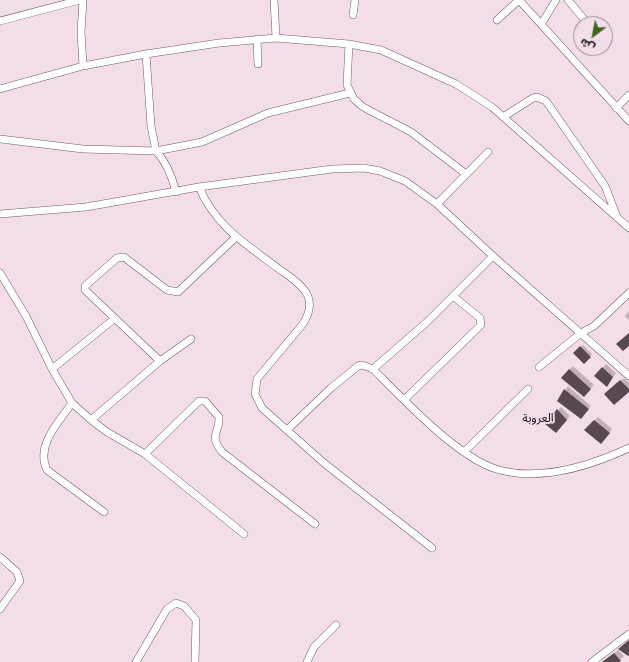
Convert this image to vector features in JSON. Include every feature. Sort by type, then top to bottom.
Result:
[{"type":"street","points":[[0,21],[80,0]]},
{"type":"street","points":[[82,66],[81,32],[83,0]]},
{"type":"street","points":[[274,0],[276,38]]},
{"type":"street","points":[[353,15],[355,0]]},
{"type":"street","points":[[497,20],[519,0],[542,23],[629,121]]},
{"type":"street","points":[[542,23],[556,0]]},
{"type":"street","points":[[568,0],[581,16]]},
{"type":"street","points":[[0,89],[82,66],[146,54],[257,39],[276,38],[349,44],[381,50],[434,72],[473,94],[504,117],[629,228]]},
{"type":"street","points":[[257,39],[258,64]]},
{"type":"street","points":[[349,44],[346,81],[350,93],[363,107],[411,132],[466,174]]},
{"type":"street","points":[[146,54],[151,126],[156,151],[167,165],[173,178],[176,192]]},
{"type":"street","points":[[0,139],[83,149],[156,151],[202,142],[268,113],[350,93]]},
{"type":"street","points":[[616,108],[629,95]]},
{"type":"street","points":[[504,117],[533,98],[537,97],[546,101],[605,186],[617,217]]},
{"type":"street","points":[[437,204],[488,152]]},
{"type":"street","points":[[0,214],[86,207],[199,187],[332,169],[364,168],[395,176],[437,204],[493,256],[629,376]]},
{"type":"street","points":[[199,187],[210,210],[236,237],[295,281],[305,291],[309,300],[307,316],[288,343],[257,379],[255,394],[262,408],[288,429],[324,463],[432,548]]},
{"type":"street","points":[[160,361],[114,319],[85,288],[86,284],[117,258],[124,257],[167,290],[178,292],[236,237]]},
{"type":"street","points":[[373,369],[427,322],[493,256]]},
{"type":"street","points":[[0,273],[26,316],[52,369],[72,403],[107,432],[145,454],[244,534]]},
{"type":"street","points":[[539,367],[581,333],[594,326],[629,294]]},
{"type":"street","points":[[404,400],[481,325],[480,318],[453,296]]},
{"type":"street","points":[[52,369],[114,319]]},
{"type":"street","points":[[91,420],[160,361],[191,339]]},
{"type":"street","points":[[288,429],[331,388],[358,366],[362,365],[373,369],[437,430],[465,452],[482,464],[496,469],[531,473],[574,468],[629,448]]},
{"type":"street","points":[[465,452],[528,389]]},
{"type":"street","points":[[145,454],[199,401],[206,400],[219,417],[214,434],[215,441],[222,452],[314,524]]},
{"type":"street","points":[[72,403],[47,443],[43,453],[44,463],[48,470],[104,512]]},
{"type":"street","points":[[0,557],[20,576],[18,586],[0,609]]},
{"type":"street","points":[[136,662],[167,609],[176,603],[184,606],[196,620],[195,662]]},
{"type":"street","points":[[307,662],[314,647],[336,625]]},
{"type":"street","points":[[592,662],[629,634]]},
{"type":"building","points":[[629,333],[629,346],[623,351],[616,344]]},
{"type":"building","points":[[580,346],[591,357],[584,364],[573,353]]},
{"type":"building","points":[[602,367],[613,377],[607,387],[594,376]]},
{"type":"building","points":[[569,369],[591,389],[584,397],[561,378]]},
{"type":"building","points":[[620,380],[629,389],[629,392],[614,405],[604,394]]},
{"type":"building","points":[[564,389],[589,409],[581,419],[557,401]]},
{"type":"building","points":[[557,409],[567,420],[556,433],[545,424]]},
{"type":"building","points":[[594,420],[610,433],[601,444],[584,430]]},
{"type":"building","points":[[629,640],[629,655],[628,656],[618,649]]},
{"type":"building","points":[[614,653],[621,661],[602,662]]},
{"type":"district","name":"العروبة","points":[[538,419]]}]
